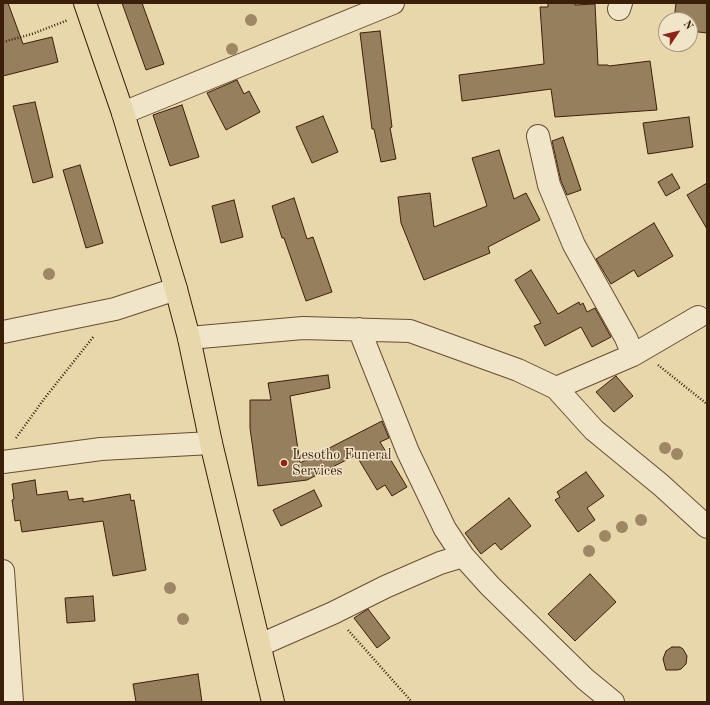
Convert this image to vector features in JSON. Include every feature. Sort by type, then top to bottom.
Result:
[{"type":"main road","points":[[87,7],[123,113],[176,289],[189,338],[211,443],[273,702]]},
{"type":"street","points":[[123,113],[393,3]]},
{"type":"street","points":[[538,136],[549,185],[574,245],[626,338],[637,353]]},
{"type":"street","points":[[3,332],[115,309],[176,289]]},
{"type":"street","points":[[556,388],[637,353],[698,317]]},
{"type":"street","points":[[189,338],[302,328],[410,331],[518,370],[556,388],[594,430],[661,485],[707,528]]},
{"type":"street","points":[[359,329],[408,452],[445,529],[463,556],[490,586],[585,679],[613,702]]},
{"type":"street","points":[[8,453],[211,443]]},
{"type":"street","points":[[260,645],[333,613],[385,587],[440,563],[463,556]]},
{"type":"street","points":[[3,571],[12,702]]},
{"type":"path","points":[[3,42],[32,34],[87,7]]},
{"type":"path","points":[[8,453],[44,399],[115,309]]},
{"type":"path","points":[[637,353],[707,404]]},
{"type":"path","points":[[333,613],[412,702]]},
{"type":"building","points":[[3,3],[8,3],[23,44],[52,37],[58,62],[3,76]]},
{"type":"building","points":[[122,3],[142,3],[164,64],[146,70]]},
{"type":"building","points":[[548,3],[575,3],[575,5],[595,4],[598,65],[609,66],[650,61],[657,110],[555,117],[551,89],[462,101],[459,75],[544,64],[540,7],[548,7]]},
{"type":"building","points":[[676,3],[707,3],[707,33],[698,32],[698,12],[675,12]]},
{"type":"building","points":[[380,31],[392,127],[390,128],[396,159],[381,162],[374,129],[372,129],[360,33]]},
{"type":"building","points":[[237,80],[244,94],[249,91],[260,112],[226,130],[207,93]]},
{"type":"building","points":[[35,102],[53,177],[33,183],[13,106]]},
{"type":"building","points":[[182,105],[199,157],[170,166],[153,115]]},
{"type":"building","points":[[323,116],[338,152],[312,163],[296,127]]},
{"type":"building","points":[[689,117],[693,147],[648,154],[643,123]]},
{"type":"building","points":[[563,137],[581,190],[567,195],[561,181],[552,141]]},
{"type":"building","points":[[499,150],[514,199],[526,193],[540,220],[488,247],[490,253],[424,280],[401,223],[398,197],[430,193],[434,227],[487,206],[472,158]]},
{"type":"building","points":[[80,165],[103,243],[86,248],[63,170]]},
{"type":"building","points":[[672,174],[680,188],[666,196],[658,182]]},
{"type":"building","points":[[707,183],[707,229],[687,195]]},
{"type":"building","points":[[294,198],[307,239],[313,237],[332,292],[306,301],[284,238],[282,238],[272,206]]},
{"type":"building","points":[[234,200],[243,237],[221,243],[212,206]]},
{"type":"building","points":[[654,223],[673,256],[638,277],[634,270],[611,284],[596,259]]},
{"type":"building","points":[[531,270],[558,314],[579,302],[580,305],[583,303],[587,312],[595,308],[611,337],[592,347],[581,327],[545,346],[534,326],[541,323],[515,280]]},
{"type":"building","points":[[328,375],[330,388],[290,396],[300,463],[382,421],[389,438],[380,442],[407,487],[392,496],[385,485],[377,490],[356,455],[307,480],[258,486],[250,428],[250,400],[271,400],[268,383]]},
{"type":"building","points":[[616,376],[633,396],[614,412],[596,392]]},
{"type":"building","points":[[586,472],[604,496],[587,508],[595,520],[578,532],[555,500],[560,497],[557,492]]},
{"type":"building","points":[[35,480],[37,495],[67,491],[69,500],[83,498],[83,502],[130,494],[131,501],[134,500],[146,570],[113,576],[103,521],[22,532],[20,520],[15,521],[12,500],[14,499],[12,484]]},
{"type":"building","points":[[314,490],[322,506],[281,526],[273,510]]},
{"type":"building","points":[[509,498],[531,526],[501,550],[495,543],[481,554],[465,533]]},
{"type":"building","points":[[590,574],[616,602],[575,641],[548,614]]},
{"type":"building","points":[[93,596],[95,621],[67,623],[65,598]]},
{"type":"building","points":[[368,609],[390,638],[377,648],[354,618]]},
{"type":"building","points":[[672,647],[680,647],[683,649],[687,656],[686,664],[681,669],[666,670],[663,659],[666,651]]},
{"type":"building","points":[[198,674],[202,702],[136,702],[133,684]]},
{"type":"place","name":"Lesotho Funeral Services","points":[[284,463]]}]
